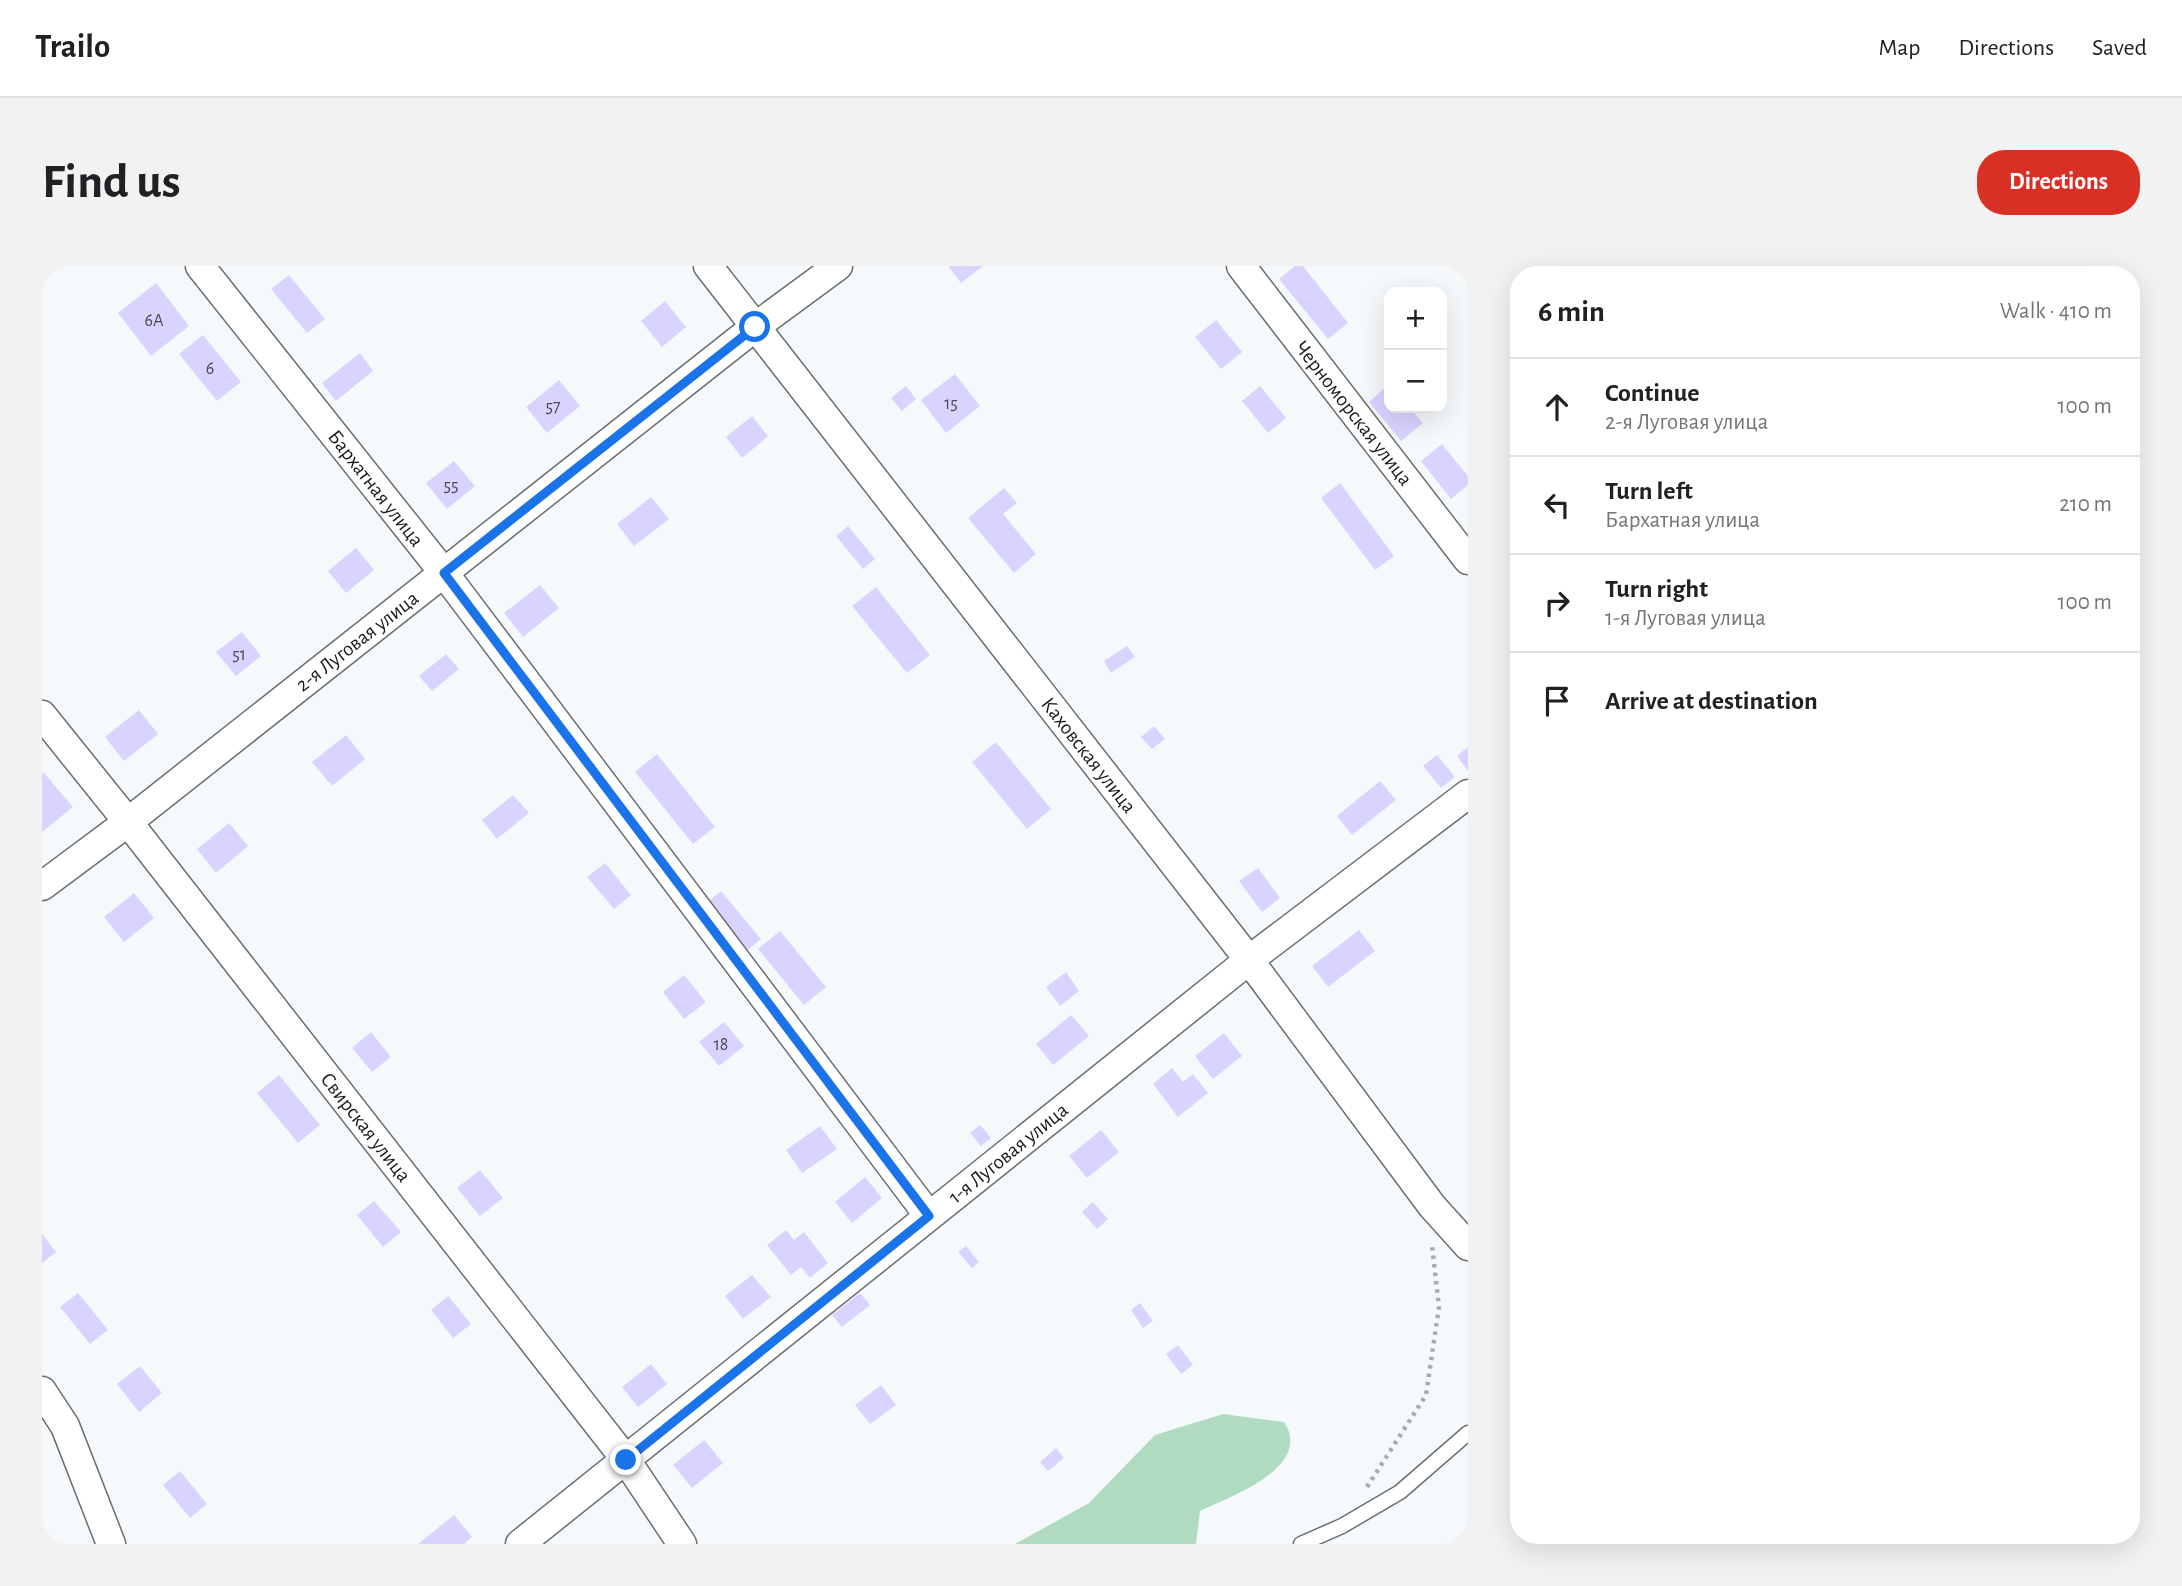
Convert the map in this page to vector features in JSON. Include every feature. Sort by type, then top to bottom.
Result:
[{"type":"street","name":"Бархатная улица","points":[[200,266],[444,573],[929,1216]]},
{"type":"street","name":"Каховская улица","points":[[708,266],[1249,960],[1432,1206],[1468,1247]]},
{"type":"street","name":"2-я Луговая улица","points":[[42,886],[128,822],[755,327],[838,266]]},
{"type":"street","name":"Черноморская улица","points":[[1241,266],[1468,560]]},
{"type":"street","name":"Свирская улица","points":[[42,715],[626,1460],[682,1544]]},
{"type":"street","name":"1-я Луговая улица","points":[[520,1544],[1249,960],[1468,794]]},
{"type":"street","points":[[42,1391],[65,1426],[111,1544]]},
{"type":"lane","points":[[1301,1544],[1342,1526],[1400,1492],[1468,1433]]},
{"type":"path","points":[[1342,1526],[1426,1395],[1439,1307],[1432,1251],[1432,1206]]},
{"type":"green space","points":[[1223,1414],[1284,1422],[1290,1438],[1288,1453],[1279,1466],[1248,1489],[1200,1511],[1196,1544],[1015,1544],[1089,1503],[1155,1435]]},
{"type":"building","points":[[948,266],[983,266],[961,283]]},
{"type":"building","points":[[1295,266],[1303,266],[1348,323],[1328,339],[1279,279]]},
{"type":"building","points":[[289,275],[325,319],[307,333],[271,289]]},
{"type":"building","points":[[156,283],[189,326],[151,356],[118,313]]},
{"type":"building","points":[[665,301],[686,327],[662,347],[641,321]]},
{"type":"building","points":[[1216,320],[1242,352],[1221,369],[1195,337]]},
{"type":"building","points":[[203,335],[241,382],[217,401],[179,354]]},
{"type":"building","points":[[360,353],[373,371],[336,401],[322,383]]},
{"type":"building","points":[[955,374],[980,406],[946,433],[921,400]]},
{"type":"building","points":[[559,380],[580,406],[547,433],[526,407]]},
{"type":"building","points":[[906,386],[916,399],[902,411],[891,398]]},
{"type":"building","points":[[1260,386],[1286,418],[1268,433],[1242,401]]},
{"type":"building","points":[[1384,388],[1384,413],[1414,413],[1423,423],[1401,441],[1369,402]]},
{"type":"building","points":[[752,416],[768,436],[742,458],[726,437]]},
{"type":"building","points":[[1442,444],[1468,476],[1468,485],[1451,499],[1421,461]]},
{"type":"building","points":[[454,461],[475,486],[447,509],[426,483]]},
{"type":"building","points":[[1340,483],[1394,556],[1375,570],[1321,498]]},
{"type":"building","points":[[1004,488],[1017,503],[1003,514],[1036,554],[1014,573],[968,518]]},
{"type":"building","points":[[651,497],[669,519],[634,546],[617,524]]},
{"type":"building","points":[[848,526],[875,559],[863,569],[836,536]]},
{"type":"building","points":[[356,548],[374,570],[346,593],[328,571]]},
{"type":"building","points":[[540,585],[559,608],[523,637],[504,613]]},
{"type":"building","points":[[876,587],[930,655],[907,673],[852,606]]},
{"type":"building","points":[[242,632],[261,656],[236,676],[216,652]]},
{"type":"building","points":[[1127,646],[1135,657],[1111,673],[1104,661]]},
{"type":"building","points":[[446,654],[459,669],[432,691],[419,676]]},
{"type":"building","points":[[139,710],[158,734],[124,761],[105,737]]},
{"type":"building","points":[[1154,726],[1165,739],[1152,749],[1141,737]]},
{"type":"building","points":[[346,735],[365,759],[332,786],[312,762]]},
{"type":"building","points":[[996,742],[1051,809],[1027,829],[972,762]]},
{"type":"building","points":[[1468,747],[1468,771],[1457,756]]},
{"type":"building","points":[[657,754],[715,827],[693,844],[635,772]]},
{"type":"building","points":[[1437,755],[1455,777],[1441,788],[1423,766]]},
{"type":"building","points":[[44,773],[73,807],[42,832],[42,774]]},
{"type":"building","points":[[1380,781],[1396,800],[1352,835],[1337,816]]},
{"type":"building","points":[[513,795],[529,813],[497,839],[482,820]]},
{"type":"building","points":[[229,823],[248,846],[216,873],[197,849]]},
{"type":"building","points":[[605,863],[631,895],[614,909],[587,877]]},
{"type":"building","points":[[1258,868],[1280,898],[1262,912],[1239,881]]},
{"type":"building","points":[[721,891],[761,939],[742,955],[703,906]]},
{"type":"building","points":[[134,893],[154,918],[124,942],[104,917]]},
{"type":"building","points":[[1359,930],[1375,951],[1328,987],[1312,966]]},
{"type":"building","points":[[780,931],[826,987],[804,1005],[758,949]]},
{"type":"building","points":[[1066,972],[1079,991],[1060,1006],[1046,987]]},
{"type":"building","points":[[684,975],[706,1002],[684,1019],[663,992]]},
{"type":"building","points":[[1071,1015],[1089,1036],[1053,1065],[1036,1044]]},
{"type":"building","points":[[724,1022],[744,1046],[719,1066],[699,1042]]},
{"type":"building","points":[[371,1032],[391,1057],[372,1072],[352,1048]]},
{"type":"building","points":[[1224,1033],[1242,1056],[1213,1079],[1195,1056]]},
{"type":"building","points":[[1172,1068],[1183,1082],[1193,1074],[1208,1093],[1178,1117],[1153,1084]]},
{"type":"building","points":[[279,1075],[320,1125],[298,1143],[257,1093]]},
{"type":"building","points":[[980,1125],[991,1138],[981,1146],[970,1133]]},
{"type":"building","points":[[820,1126],[837,1149],[802,1173],[786,1150]]},
{"type":"building","points":[[1101,1130],[1119,1152],[1087,1178],[1069,1156]]},
{"type":"building","points":[[480,1170],[503,1198],[480,1216],[457,1188]]},
{"type":"building","points":[[865,1177],[882,1198],[852,1223],[835,1202]]},
{"type":"building","points":[[374,1201],[401,1232],[383,1247],[357,1215]]},
{"type":"building","points":[[1093,1202],[1108,1219],[1097,1229],[1082,1212]]},
{"type":"building","points":[[786,1230],[794,1240],[804,1232],[828,1263],[810,1278],[801,1267],[791,1275],[767,1245]]},
{"type":"building","points":[[42,1234],[56,1252],[42,1263]]},
{"type":"building","points":[[966,1246],[979,1262],[972,1268],[958,1252]]},
{"type":"building","points":[[752,1275],[771,1297],[743,1319],[725,1296]]},
{"type":"building","points":[[78,1293],[108,1330],[90,1344],[60,1307]]},
{"type":"building","points":[[860,1293],[870,1305],[842,1327],[832,1315]]},
{"type":"building","points":[[448,1296],[471,1324],[453,1338],[431,1310]]},
{"type":"building","points":[[1140,1303],[1153,1321],[1143,1328],[1131,1310]]},
{"type":"building","points":[[1178,1345],[1193,1365],[1181,1374],[1166,1354]]},
{"type":"building","points":[[651,1364],[667,1384],[638,1407],[622,1387]]},
{"type":"building","points":[[140,1366],[162,1393],[139,1412],[117,1384]]},
{"type":"building","points":[[881,1385],[896,1405],[870,1424],[855,1405]]},
{"type":"building","points":[[704,1440],[723,1463],[692,1488],[673,1465]]},
{"type":"building","points":[[1056,1448],[1064,1458],[1048,1471],[1040,1462]]},
{"type":"building","points":[[180,1471],[207,1504],[190,1518],[163,1485]]},
{"type":"building","points":[[454,1515],[472,1537],[464,1544],[418,1544]]},
{"type":"route","points":[[626,1460],[929,1216],[444,573],[755,327]]}]
